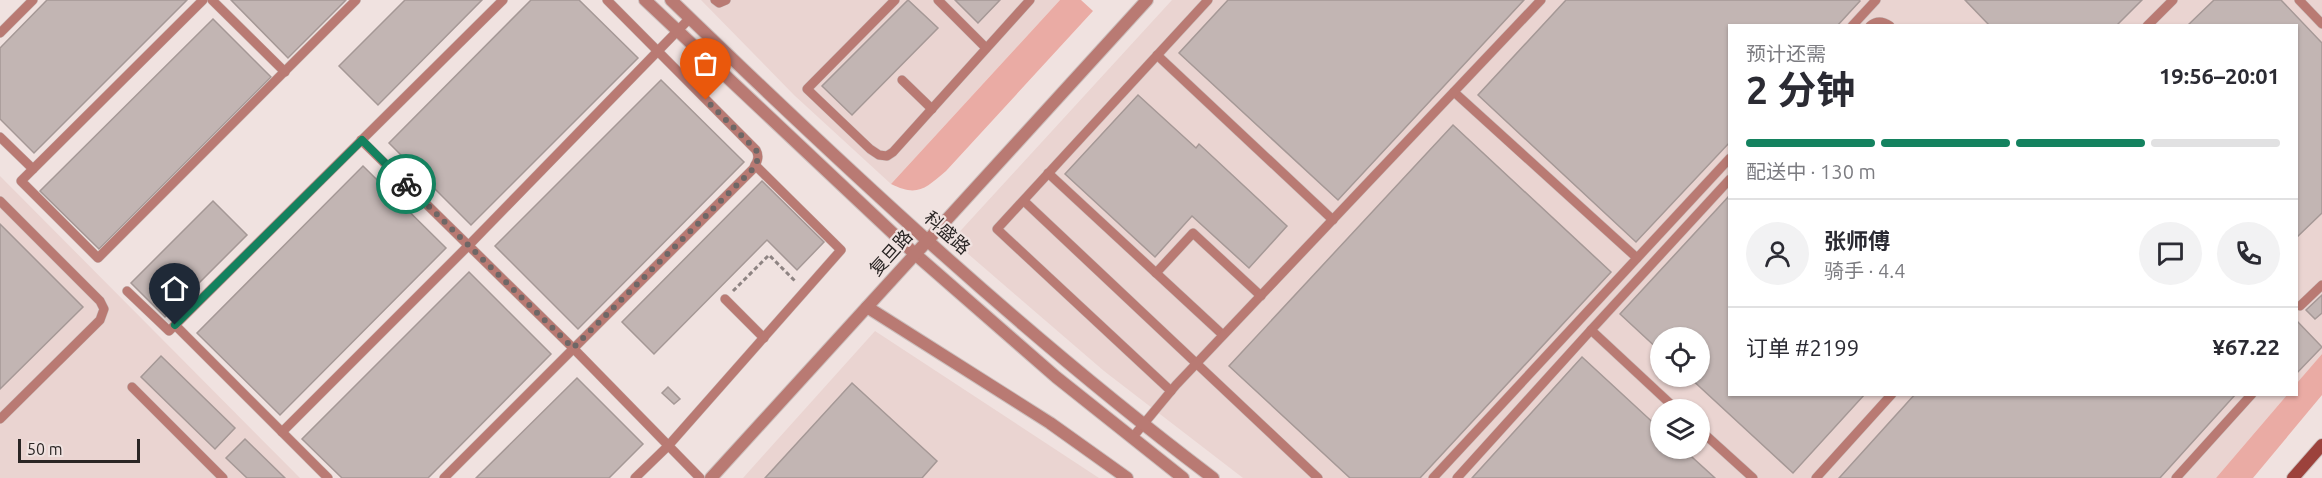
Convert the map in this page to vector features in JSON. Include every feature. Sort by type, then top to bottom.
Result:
[{"type":"main road","points":[[2293,478],[2322,445]]},
{"type":"street","name":"科盛路","points":[[645,0],[915,254],[1056,377],[1183,478]]},
{"type":"street","name":"科盛路","points":[[671,0],[927,240],[1143,424],[1213,478]]},
{"type":"street","name":"复旦路","points":[[711,478],[1147,0]]},
{"type":"street","points":[[867,307],[1050,423],[1127,478]]},
{"type":"lane","points":[[0,33],[33,0]]},
{"type":"lane","points":[[203,0],[21,181],[98,258],[356,0]]},
{"type":"lane","points":[[212,0],[285,72]]},
{"type":"lane","points":[[127,291],[169,331],[503,0]]},
{"type":"lane","points":[[444,478],[755,165],[758,155],[756,150],[607,0]]},
{"type":"lane","points":[[715,0],[719,3],[726,0]]},
{"type":"lane","points":[[895,0],[807,89],[870,149],[879,155],[887,156],[1030,0]]},
{"type":"lane","points":[[938,0],[986,48]]},
{"type":"lane","points":[[1171,391],[997,229],[1208,0]]},
{"type":"lane","points":[[1132,438],[1171,391],[1223,335],[1541,0]]},
{"type":"lane","points":[[1854,24],[1876,0]]},
{"type":"lane","points":[[2148,24],[2173,0]]},
{"type":"lane","points":[[2299,0],[2322,24]]},
{"type":"lane","points":[[282,432],[469,245],[690,18]]},
{"type":"lane","points":[[1872,24],[1881,21],[1886,24]]},
{"type":"lane","points":[[1157,56],[1333,220]]},
{"type":"lane","points":[[902,80],[932,109]]},
{"type":"lane","points":[[1454,92],[1637,258]]},
{"type":"lane","points":[[0,137],[33,169]]},
{"type":"lane","points":[[362,140],[573,348],[700,478]]},
{"type":"lane","points":[[1433,478],[1728,160]]},
{"type":"lane","points":[[635,478],[668,446],[841,250],[755,165]]},
{"type":"lane","points":[[1048,173],[1223,335]]},
{"type":"lane","points":[[1457,478],[1728,181]]},
{"type":"lane","points":[[0,201],[100,301],[104,309],[100,320],[0,419]]},
{"type":"lane","points":[[1024,201],[1318,478]]},
{"type":"lane","points":[[1156,273],[1193,233],[1261,296]]},
{"type":"lane","points":[[2300,306],[2322,285]]},
{"type":"lane","points":[[725,299],[764,338]]},
{"type":"lane","points":[[175,325],[328,478]]},
{"type":"lane","points":[[1591,330],[1665,399]]},
{"type":"lane","points":[[132,387],[223,478]]},
{"type":"lane","points":[[1816,478],[1890,396]]},
{"type":"lane","points":[[2176,478],[2250,396]]},
{"type":"lane","points":[[1710,439],[1753,478]]},
{"type":"path","points":[[725,299],[769,255],[805,291]]},
{"type":"shaded area","points":[[701,0],[1060,0],[891,184],[794,95]]},
{"type":"shaded area","points":[[1060,0],[1081,0],[1093,11],[946,171],[920,189],[908,190],[891,184]]},
{"type":"shaded area","points":[[1172,0],[2322,0],[2322,354],[2298,383],[2298,24],[1728,24],[1728,396],[2286,396],[2216,478],[1243,478],[1104,371],[952,240]]},
{"type":"shaded area","points":[[0,176],[158,335],[300,478],[0,478]]},
{"type":"shaded area","points":[[875,331],[1099,478],[743,478]]},
{"type":"shaded area","points":[[2322,354],[2322,395],[2253,478],[2216,478],[2286,396],[2298,396],[2298,382]]},
{"type":"building","points":[[47,0],[187,0],[34,153],[0,119],[0,48]]},
{"type":"building","points":[[231,0],[346,0],[288,58]]},
{"type":"building","points":[[405,0],[482,0],[378,105],[339,66]]},
{"type":"building","points":[[531,0],[579,0],[638,58],[471,225],[389,143]]},
{"type":"building","points":[[908,0],[938,28],[852,115],[822,86]]},
{"type":"building","points":[[955,0],[1000,0],[978,23]]},
{"type":"building","points":[[1228,0],[1524,0],[1338,200],[1179,53]]},
{"type":"building","points":[[1566,0],[1860,1],[1839,24],[1728,24],[1728,144],[1636,242],[1478,95]]},
{"type":"building","points":[[1965,0],[2142,0],[2118,24],[1988,24]]},
{"type":"building","points":[[2214,0],[2281,0],[2322,43],[2322,213],[2298,236],[2298,24],[2189,24]]},
{"type":"building","points":[[213,19],[271,77],[99,249],[40,191]]},
{"type":"building","points":[[661,80],[744,162],[578,329],[495,246]]},
{"type":"building","points":[[1138,95],[1196,148],[1199,144],[1287,226],[1249,268],[1192,216],[1155,257],[1065,174]]},
{"type":"building","points":[[1453,125],[1611,272],[1420,478],[1350,478],[1229,366]]},
{"type":"building","points":[[363,166],[446,248],[280,415],[197,333]]},
{"type":"building","points":[[762,181],[824,242],[797,270],[767,240],[654,354],[622,322]]},
{"type":"building","points":[[1728,197],[1728,396],[1863,396],[1793,473],[1700,387],[1710,387],[1710,327],[1650,327],[1650,342],[1620,314]]},
{"type":"building","points":[[213,201],[247,235],[165,317],[131,283]]},
{"type":"building","points":[[0,224],[83,307],[0,389]]},
{"type":"building","points":[[469,272],[551,354],[428,478],[342,478],[302,439]]},
{"type":"building","points":[[2322,295],[2322,313],[2315,319],[2306,310]]},
{"type":"building","points":[[2298,322],[2322,347],[2298,372]]},
{"type":"building","points":[[161,356],[235,428],[215,449],[141,377]]},
{"type":"building","points":[[1582,357],[1650,420],[1650,459],[1694,459],[1715,478],[1472,478]]},
{"type":"building","points":[[577,378],[643,444],[609,478],[476,478]]},
{"type":"building","points":[[852,383],[937,461],[922,478],[765,478]]},
{"type":"building","points":[[668,387],[680,399],[674,404],[662,393]]},
{"type":"building","points":[[1913,396],[2234,396],[2160,478],[1839,478]]},
{"type":"building","points":[[245,439],[285,478],[247,478],[226,458]]},
{"type":"way so far","points":[[406,184],[573,348],[753,169],[758,155],[756,150],[706,100]]},
{"type":"route","points":[[175,325],[362,140],[406,184]]}]
